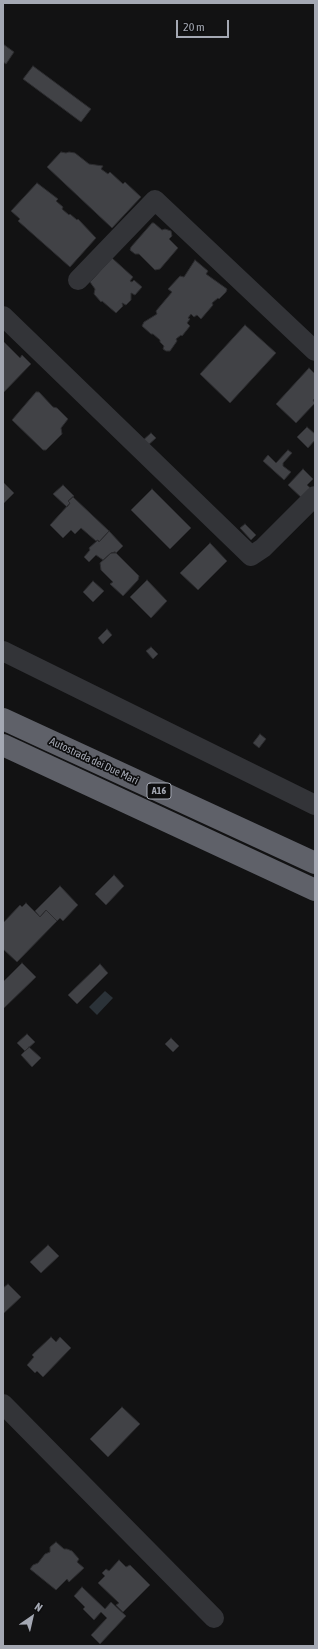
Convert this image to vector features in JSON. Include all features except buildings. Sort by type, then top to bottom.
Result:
[{"type":"highway","name":"Autostrada dei Due Mari","points":[[3,718],[315,863]]},
{"type":"highway","name":"A16","points":[[3,745],[315,890]]},
{"type":"street","points":[[78,280],[155,200],[315,351]]},
{"type":"street","points":[[3,316],[251,556],[263,548],[315,496]]},
{"type":"street","points":[[3,651],[315,805]]},
{"type":"street","points":[[3,1404],[214,1618]]},
{"type":"shaded area","points":[[105,991],[113,998],[97,1015],[89,1007]]}]
